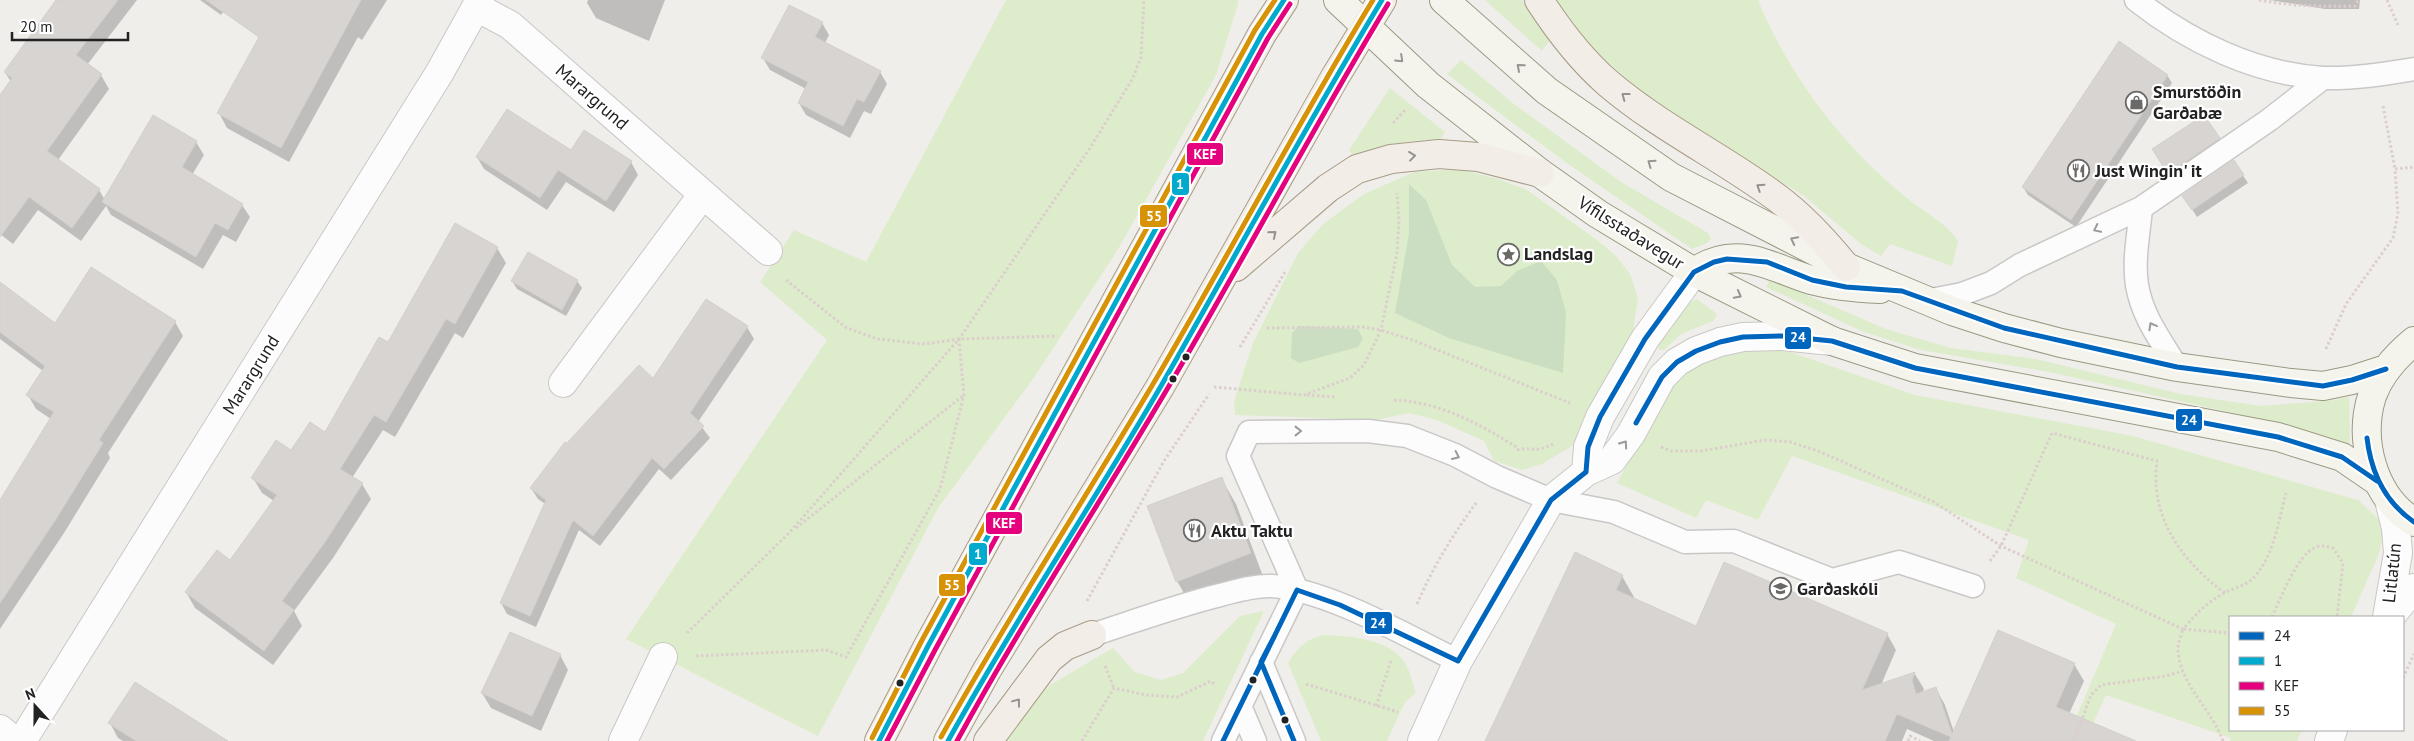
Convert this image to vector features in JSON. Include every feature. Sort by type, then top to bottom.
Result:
[{"type":"main road","points":[[879,741],[928,646],[1258,42],[1284,0]]},
{"type":"main road","name":"Vífilsstaðavegur","points":[[1338,0],[1428,85],[1540,173],[1641,242],[1694,272],[1832,341],[1914,368],[2278,437],[2342,457],[2383,490],[2414,522]]},
{"type":"main road","points":[[948,741],[987,670],[1160,387],[1364,26],[1382,0]]},
{"type":"main road","points":[[1444,0],[1547,91],[1672,177],[1846,267],[1926,301],[2004,328],[2177,368],[2323,386],[2352,380],[2386,369]]},
{"type":"main road","points":[[1539,0],[1580,56],[1609,84],[1663,126],[1776,197],[1816,230],[1846,267]]},
{"type":"main road","points":[[1223,277],[1328,188],[1357,169],[1390,160],[1439,154],[1478,157],[1540,173]]},
{"type":"main road","points":[[1694,272],[1714,262],[1741,259],[1767,262],[1812,280],[1846,287],[1902,291]]},
{"type":"main road","points":[[2383,490],[2368,453],[2366,424],[2372,395],[2386,369],[2414,341]]},
{"type":"main road","points":[[988,741],[1049,659],[1065,646],[1092,634]]},
{"type":"street","name":"Marargrund","points":[[22,741],[435,81],[478,3],[510,25],[768,250]]},
{"type":"street","points":[[563,383],[703,194]]},
{"type":"street","points":[[1586,472],[1588,446],[1600,418],[1645,339],[1694,272]]},
{"type":"street","points":[[1422,741],[1458,661],[1551,500],[1586,472],[1612,460],[1630,434],[1662,377],[1677,362],[1696,351],[1720,342],[1743,337],[1782,336],[1832,341]]},
{"type":"street","name":"Litlatún","points":[[2383,490],[2396,528],[2398,553],[2389,616]]},
{"type":"street","name":"Litlatún","points":[[2390,616],[2414,588]]},
{"type":"street","points":[[623,741],[663,657]]},
{"type":"street","points":[[0,729],[14,741]]},
{"type":"lane","points":[[2136,0],[2174,27],[2208,46],[2244,61],[2282,71],[2323,78],[2380,75],[2414,69]]},
{"type":"lane","points":[[1926,301],[1962,294],[1991,283],[2020,265],[2141,208],[2269,120],[2323,78]]},
{"type":"lane","points":[[2141,208],[2136,258],[2137,284],[2149,323],[2177,368]]},
{"type":"lane","points":[[1297,590],[1238,456],[1249,432],[1368,431],[1407,436],[1456,455],[1497,477],[1551,500],[1614,512],[1685,542],[1734,541],[1832,580],[1899,562],[1973,586]]},
{"type":"lane","points":[[1092,634],[1189,602],[1245,589],[1271,586],[1297,590],[1340,605],[1458,661]]},
{"type":"lane","points":[[1223,741],[1297,590]]},
{"type":"lane","points":[[1261,662],[1294,741]]},
{"type":"lane","points":[[1240,706],[1255,741]]},
{"type":"path","points":[[663,657],[789,533],[959,339],[1090,148],[1133,78],[1141,58],[1144,0]]},
{"type":"path","points":[[2259,0],[2318,7],[2355,6],[2358,0]]},
{"type":"path","points":[[2388,0],[2398,24]]},
{"type":"path","points":[[2326,349],[2346,304],[2393,238],[2398,212],[2395,169],[2383,104]]},
{"type":"path","points":[[2395,169],[2414,167]]},
{"type":"path","points":[[1214,387],[1304,395],[1350,378],[1364,365],[1381,330],[1397,253],[1399,220],[1396,189]]},
{"type":"path","points":[[768,250],[788,282],[845,327],[877,339],[925,344],[959,339],[1063,336]]},
{"type":"path","points":[[1267,328],[1363,327],[1381,330],[1415,341],[1579,407]]},
{"type":"path","points":[[663,657],[826,650],[846,657],[940,489],[964,395],[959,339]]},
{"type":"path","points":[[1114,688],[1092,634],[1164,462],[1209,394]]},
{"type":"path","points":[[789,533],[964,395]]},
{"type":"path","points":[[1973,586],[2001,546],[2052,433],[2157,460],[2156,480],[2158,498],[2170,534],[2179,550],[2204,577],[2225,592]]},
{"type":"path","points":[[1654,444],[1671,451],[1701,451],[1765,440],[1790,442],[1818,451],[1934,502],[2001,546],[2183,629],[2229,633]]},
{"type":"path","points":[[1514,454],[1518,448],[1537,450],[1557,442]]},
{"type":"path","points":[[2223,741],[2219,729],[2201,705],[2183,671],[2178,650],[2183,629],[2200,608],[2225,592],[2243,586],[2256,576],[2264,563],[2286,493]]},
{"type":"path","points":[[1416,608],[1430,574],[1446,546],[1482,495]]},
{"type":"path","points":[[2273,616],[2300,562],[2314,548],[2324,546],[2333,548],[2343,563],[2337,616]]},
{"type":"path","points":[[1376,706],[1394,654]]},
{"type":"path","points":[[2404,676],[2414,654]]},
{"type":"path","points":[[2074,741],[2091,695],[2101,685],[2166,676],[2183,671]]},
{"type":"path","points":[[1114,688],[1146,695],[1177,697],[1211,682],[1240,706]]},
{"type":"path","points":[[1304,684],[1403,714]]},
{"type":"path","points":[[1082,741],[1114,688]]},
{"type":"path","points":[[1908,741],[1910,736],[1920,741]]},
{"type":"green space","points":[[1006,0],[1238,0],[1238,4],[1216,75],[1117,251],[1033,379],[938,508],[818,736],[626,639],[827,340],[760,282],[794,230],[866,262]]},
{"type":"green space","points":[[1485,0],[1522,0],[1550,40],[1542,51]]},
{"type":"green space","points":[[1556,0],[1758,0],[1793,69],[1839,132],[1883,178],[1943,224],[1954,235],[1958,241],[1952,266],[1890,244],[1881,256],[1861,244],[1804,196],[1653,102],[1592,48]]},
{"type":"green space","points":[[1461,60],[1514,104],[1621,182],[1708,233],[1711,239],[1707,243],[1692,249],[1568,164],[1447,74]]},
{"type":"green space","points":[[1390,88],[1445,132],[1440,140],[1397,144],[1354,156],[1349,150]]},
{"type":"green space","points":[[1460,169],[1498,179],[1527,190],[1597,240],[1616,256],[1630,274],[1638,298],[1633,331],[1572,446],[1542,464],[1522,470],[1494,461],[1484,441],[1437,420],[1409,413],[1376,420],[1235,415],[1234,401],[1253,343],[1298,253],[1323,224],[1364,194],[1414,172]]},
{"type":"green space","points":[[1409,184],[1426,200],[1452,265],[1475,287],[1501,286],[1517,271],[1541,261],[1557,280],[1566,313],[1563,373],[1449,338],[1395,313],[1409,234]]},
{"type":"green space","points":[[1770,279],[1886,329],[1951,348],[2036,359],[2181,394],[2260,406],[2326,401],[2349,397],[2350,444],[2256,418],[2049,372],[1921,350],[1864,332],[1766,287]]},
{"type":"green space","points":[[1697,299],[1717,314],[1713,321],[1681,334],[1664,350],[1659,350],[1658,344],[1689,303]]},
{"type":"green space","points":[[1299,326],[1358,329],[1363,339],[1358,347],[1299,363],[1291,358],[1292,333]]},
{"type":"green space","points":[[1759,349],[1790,352],[1915,395],[2133,436],[2358,500],[2385,525],[2379,554],[2351,616],[2229,616],[2229,731],[2302,731],[2297,741],[2230,741],[2231,738],[2106,695],[2085,741],[2066,741],[2116,624],[2016,578],[2029,540],[1792,456],[1758,520],[1706,500],[1696,518],[1617,483],[1673,380],[1711,358]]},
{"type":"green space","points":[[1264,611],[1203,741],[1002,741],[1038,692],[1113,648],[1135,672],[1161,680],[1183,673],[1240,616]]},
{"type":"green space","points":[[1323,635],[1344,636],[1377,643],[1387,647],[1403,660],[1409,671],[1416,693],[1405,702],[1387,741],[1321,741],[1288,663],[1302,645],[1311,639]]},
{"type":"building","points":[[56,0],[118,0],[76,55],[102,74],[47,151],[100,189],[72,228],[29,197],[0,237],[0,95],[12,78],[4,72]]},
{"type":"building","points":[[206,0],[361,0],[281,148],[217,113],[259,37]]},
{"type":"building","points":[[789,5],[823,22],[815,37],[881,71],[864,102],[857,99],[843,126],[798,103],[808,82],[761,58]]},
{"type":"building","points":[[2119,41],[2168,75],[2071,220],[2022,187]]},
{"type":"building","points":[[507,109],[571,150],[584,130],[632,161],[606,201],[558,170],[540,198],[476,157]]},
{"type":"building","points":[[153,115],[197,141],[182,167],[243,204],[228,230],[215,223],[196,257],[102,202]]},
{"type":"building","points":[[2204,115],[2220,138],[2168,174],[2152,149]]},
{"type":"building","points":[[2234,160],[2244,175],[2192,210],[2182,196]]},
{"type":"building","points":[[455,223],[498,247],[455,324],[446,319],[386,422],[374,415],[340,469],[363,483],[325,542],[282,601],[294,610],[264,651],[185,592],[217,550],[230,560],[277,495],[251,478],[276,440],[291,450],[310,422],[325,432],[379,337],[388,342]]},
{"type":"building","points":[[528,252],[578,280],[562,310],[511,281]]},
{"type":"building","points":[[91,267],[176,321],[99,440],[103,443],[56,519],[0,603],[0,500],[54,412],[26,395],[45,366],[0,332],[0,282],[55,323]]},
{"type":"building","points":[[706,299],[748,326],[690,413],[704,426],[664,469],[652,458],[593,536],[573,520],[530,616],[500,603],[546,500],[530,488],[565,442],[567,443],[639,365],[653,378]]},
{"type":"building","points":[[1222,477],[1251,553],[1176,582],[1147,506]]},
{"type":"building","points":[[1575,552],[1623,575],[1616,590],[1696,626],[1724,562],[1888,633],[1862,690],[1915,672],[1912,680],[1916,694],[1936,687],[1952,734],[1998,630],[2075,663],[2056,707],[2136,741],[1949,741],[1951,737],[1897,714],[1885,741],[1485,741]]},
{"type":"building","points":[[510,632],[561,654],[532,716],[481,693]]},
{"type":"building","points":[[135,682],[228,741],[136,741],[108,723]]},
{"type":"transit line","name":"55","points":[[872,738],[921,642],[1255,30],[1275,0]]},
{"type":"transit line","name":"1","points":[[879,741],[928,646],[1262,34],[1284,0]]},
{"type":"transit line","name":"55","points":[[941,737],[1153,384],[1373,0]]},
{"type":"transit line","name":"1","points":[[948,741],[1000,651],[1161,386],[1382,0]]},
{"type":"transit line","name":"KEF","points":[[887,741],[1268,38],[1290,4]]},
{"type":"transit line","name":"KEF","points":[[957,741],[1007,653],[1194,343],[1388,4]]},
{"type":"transit line","name":"24","points":[[1458,661],[1551,500],[1586,472],[1588,447],[1600,417],[1645,339],[1694,272],[1714,262],[1727,259],[1767,262],[1812,280],[1846,287],[1902,291],[2004,328],[2177,367],[2323,386],[2352,380],[2386,369]]},
{"type":"transit line","name":"24","points":[[1636,423],[1662,377],[1677,362],[1696,351],[1720,342],[1743,337],[1782,336],[1832,341],[1915,368],[2278,437],[2342,457],[2377,481]]},
{"type":"transit line","name":"24","points":[[2367,438],[2372,463],[2381,486],[2395,505],[2414,522]]},
{"type":"transit line","name":"24","points":[[1297,590],[1340,605],[1458,661]]},
{"type":"transit line","name":"24","points":[[1223,741],[1297,590]]},
{"type":"transit line","name":"24","points":[[1274,637],[1261,662],[1294,741]]},
{"type":"place","name":"Smurstöðin Garðabæ","points":[[2137,102]]},
{"type":"place","name":"Just Wingin' it","points":[[2079,171]]},
{"type":"place","name":"Landslag","points":[[1508,254]]},
{"type":"place","name":"Aktu Taktu","points":[[1195,531]]},
{"type":"place","name":"Garðaskóli","points":[[1781,589]]}]
